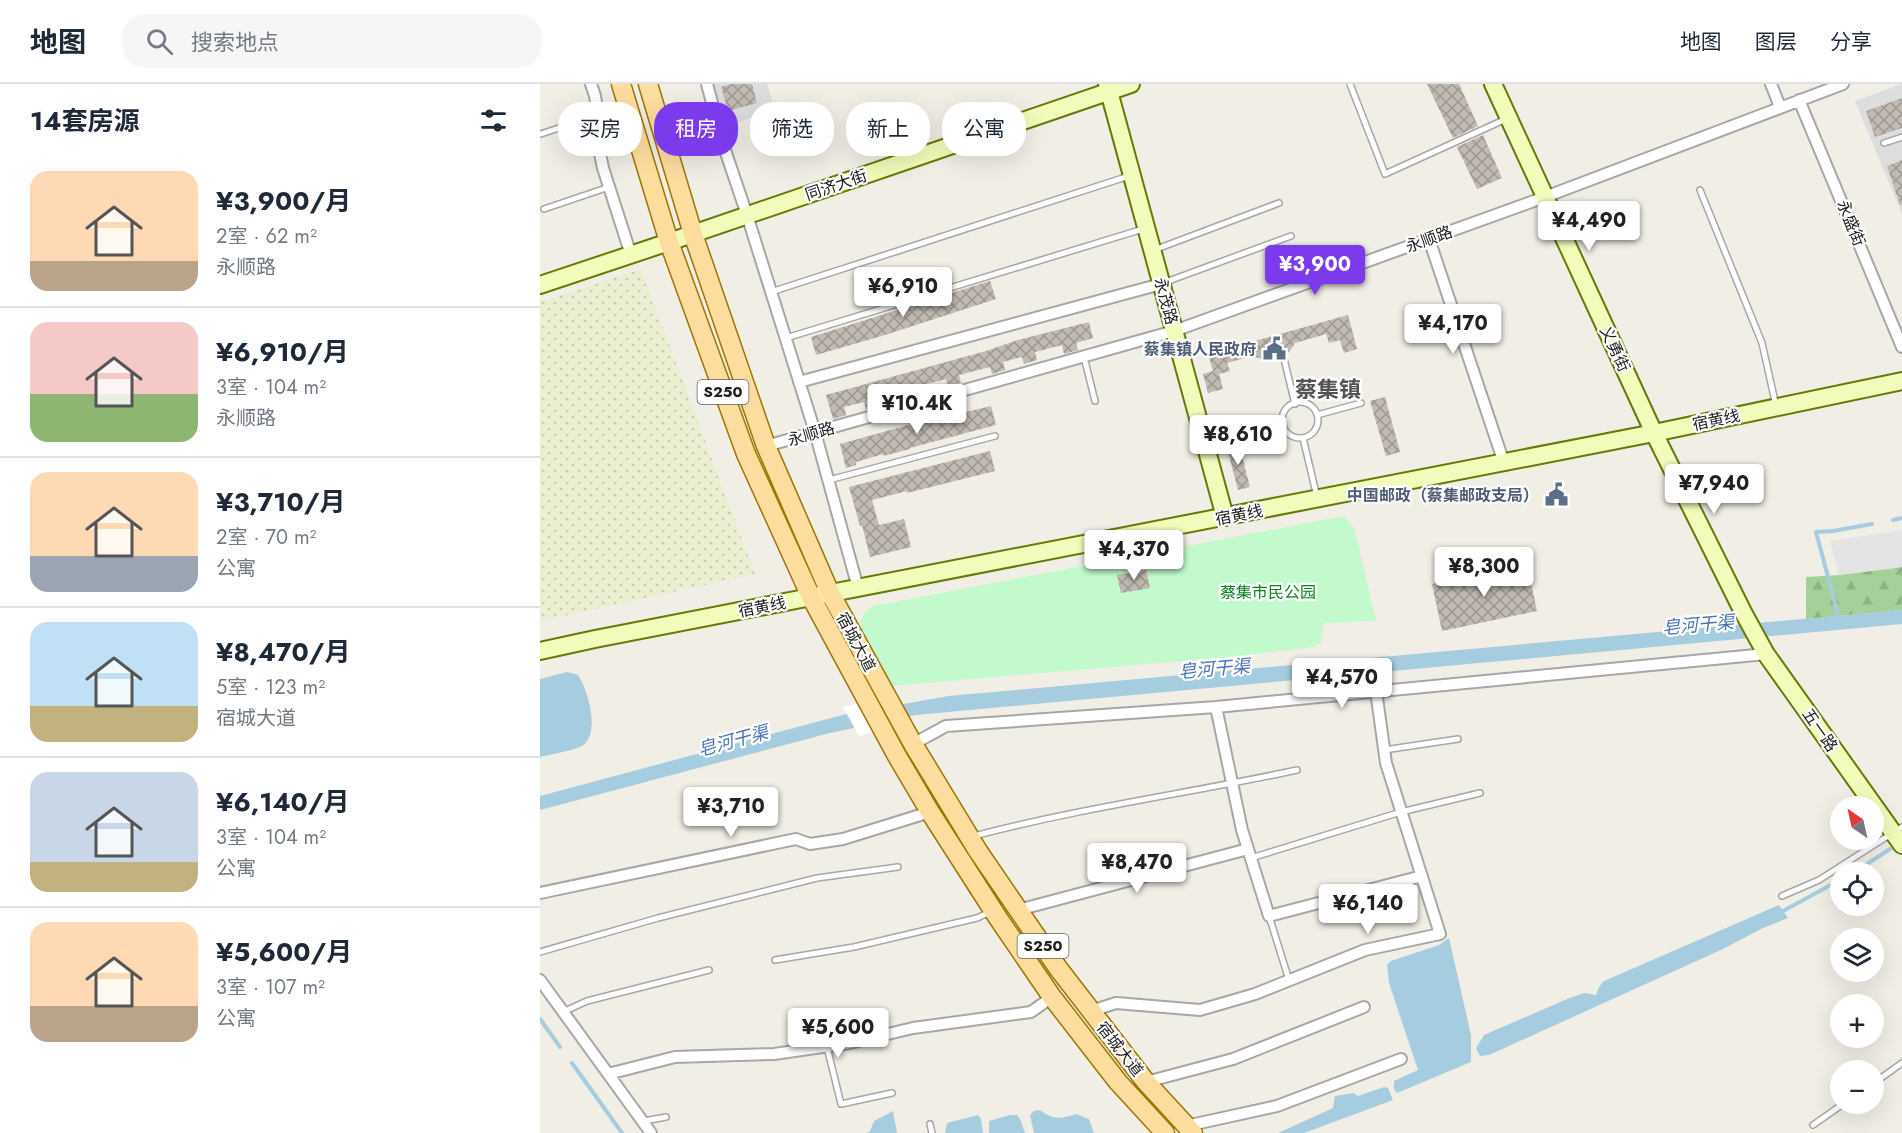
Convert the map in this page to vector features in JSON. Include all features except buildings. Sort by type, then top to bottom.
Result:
[{"type":"main road","name":"宿城大道","points":[[621,84],[669,242],[746,454],[810,597],[897,756],[993,910],[1052,997],[1118,1082],[1165,1133]]},
{"type":"main road","name":"宿城大道","points":[[648,84],[693,234],[766,447],[830,593],[876,680],[969,837],[1058,968],[1146,1082],[1189,1129]]},
{"type":"street","points":[[591,84],[596,102]]},
{"type":"street","points":[[707,84],[723,144],[815,432],[858,588]]},
{"type":"street","name":"同济大街","points":[[540,285],[693,234],[1108,88],[1131,84]]},
{"type":"street","name":"义勇街","points":[[1493,84],[1654,433],[1743,612]]},
{"type":"street","points":[[1771,84],[1780,107]]},
{"type":"street","name":"永顺路","points":[[766,447],[1174,331],[1545,197],[1843,84]]},
{"type":"street","name":"永茂路","points":[[1108,88],[1225,517]]},
{"type":"street","name":"永盛街","points":[[1799,100],[1902,347]]},
{"type":"street","points":[[601,156],[631,255]]},
{"type":"street","points":[[1430,239],[1504,463]]},
{"type":"street","points":[[799,382],[1161,284]]},
{"type":"street","name":"宿黄线","points":[[540,651],[1504,463],[1902,381]]},
{"type":"street","name":"五一路","points":[[1743,612],[1766,654],[1899,835]]},
{"type":"street","points":[[913,744],[946,726],[1216,706],[1766,654]]},
{"type":"street","points":[[1091,1011],[1116,1003],[1200,1010],[1255,994],[1365,950],[1440,934],[1386,763],[1376,691]]},
{"type":"street","points":[[1216,706],[1242,830],[1269,916],[1422,876]]},
{"type":"street","points":[[540,893],[796,839],[810,843],[843,839],[930,812]]},
{"type":"street","points":[[1018,910],[1249,854]]},
{"type":"street","points":[[540,980],[651,1133]]},
{"type":"street","points":[[608,1074],[675,1057],[774,1054],[850,1043],[913,1028],[1031,1012],[1052,997]]},
{"type":"street","points":[[1146,1082],[1233,1059],[1364,1007]]},
{"type":"street","points":[[1189,1129],[1277,1106],[1401,1059]]},
{"type":"lane","points":[[1350,84],[1385,174],[1509,118]]},
{"type":"lane","points":[[541,134],[558,128]]},
{"type":"lane","points":[[1884,143],[1902,137]]},
{"type":"lane","points":[[771,292],[1132,175]]},
{"type":"lane","points":[[544,209],[609,187]]},
{"type":"lane","points":[[1700,190],[1762,343],[1776,407]]},
{"type":"lane","points":[[1153,250],[1279,203]]},
{"type":"lane","points":[[786,338],[1146,228]]},
{"type":"lane","points":[[1161,284],[1291,236]]},
{"type":"lane","points":[[1084,357],[1095,401]]},
{"type":"lane","points":[[1284,359],[1295,404]]},
{"type":"lane","points":[[1304,403],[1310,406],[1317,415],[1316,428],[1303,438],[1288,433],[1282,424],[1287,408],[1295,404],[1304,403]]},
{"type":"lane","points":[[1317,415],[1362,403]]},
{"type":"lane","points":[[1245,435],[1282,424]]},
{"type":"lane","points":[[829,480],[995,436]]},
{"type":"lane","points":[[1303,438],[1318,499]]},
{"type":"lane","points":[[1384,750],[1458,739]]},
{"type":"lane","points":[[969,837],[1029,821],[1297,770]]},
{"type":"lane","points":[[1249,854],[1480,793]]},
{"type":"lane","points":[[1782,896],[1819,880],[1899,835]]},
{"type":"lane","points":[[540,952],[658,918],[817,878],[898,867]]},
{"type":"lane","points":[[775,960],[854,947],[977,918],[993,910]]},
{"type":"lane","points":[[1269,916],[1289,981]]},
{"type":"lane","points":[[563,1012],[587,1001],[709,970]]},
{"type":"lane","points":[[827,1047],[841,1104],[892,1093]]},
{"type":"lane","points":[[1884,1076],[1902,1063]]},
{"type":"lane","points":[[1813,1125],[1830,1113]]},
{"type":"lane","points":[[642,1121],[666,1117]]},
{"type":"lane","points":[[930,1124],[932,1133]]},
{"type":"shaded area","points":[[713,84],[767,84],[773,102],[750,102],[750,118],[738,122],[738,102],[719,102]]},
{"type":"shaded area","points":[[1902,84],[1902,214],[1855,101]]},
{"type":"shaded area","points":[[1902,530],[1902,567],[1839,575],[1830,541]]},
{"type":"green space","points":[[641,269],[755,574],[540,621],[540,302]]},
{"type":"green space","name":"蔡集市民公园","points":[[1344,516],[1355,530],[1376,621],[1323,623],[1321,642],[1314,647],[1229,657],[891,686],[863,633],[860,622],[866,611],[873,606]]},
{"type":"green space","points":[[1902,567],[1902,610],[1806,619],[1806,577]]},
{"type":"water","points":[[1902,610],[1902,624],[916,715],[830,733],[540,810],[540,796],[846,714],[949,696]]},
{"type":"water","points":[[567,672],[578,675],[586,691],[591,712],[591,732],[588,740],[582,746],[540,757],[540,679]]},
{"type":"water","points":[[1779,905],[1788,918],[1723,949],[1489,1055],[1480,1056],[1476,1048],[1484,1035],[1567,999],[1584,993],[1596,995],[1604,981]]},
{"type":"water","points":[[1449,938],[1471,1035],[1471,1062],[1397,1093],[1394,1089],[1394,1081],[1418,1070],[1389,983],[1387,965],[1391,961],[1439,945]]},
{"type":"water","points":[[1384,1087],[1388,1088],[1393,1100],[1304,1133],[1278,1133],[1333,1108],[1335,1096],[1353,1093],[1358,1096]]},
{"type":"water","points":[[1040,1110],[1053,1117],[1061,1118],[1076,1114],[1089,1119],[1094,1133],[1034,1133],[1030,1115]]},
{"type":"water","points":[[893,1111],[897,1133],[866,1133],[870,1131],[874,1121]]},
{"type":"water","points":[[978,1115],[981,1119],[983,1133],[945,1133],[947,1123]]},
{"type":"water","points":[[1017,1115],[1025,1133],[989,1133],[989,1121]]},
{"type":"pier","points":[[893,694],[909,723],[859,736],[843,707]]},
{"type":"waterway","points":[[1893,520],[1902,518]]},
{"type":"waterway","points":[[1838,619],[1816,532],[1872,524]]},
{"type":"waterway","points":[[1870,862],[1890,849]]},
{"type":"waterway","points":[[1783,911],[1830,885]]},
{"type":"waterway","points":[[540,1019],[560,1047]]},
{"type":"waterway","points":[[572,1063],[622,1133]]},
{"type":"place","name":"蔡集镇人民政府","points":[[1274,349]]},
{"type":"place","name":"中国邮政（蔡集邮政支局）","points":[[1557,495]]},
{"type":"district","name":"蔡集镇","points":[[1328,389]]},
{"type":"water label","name":"皂河干渠","points":[[1698,625]]},
{"type":"water label","name":"皂河干渠","points":[[1214,669]]},
{"type":"water label","name":"皂河干渠","points":[[733,741]]}]
